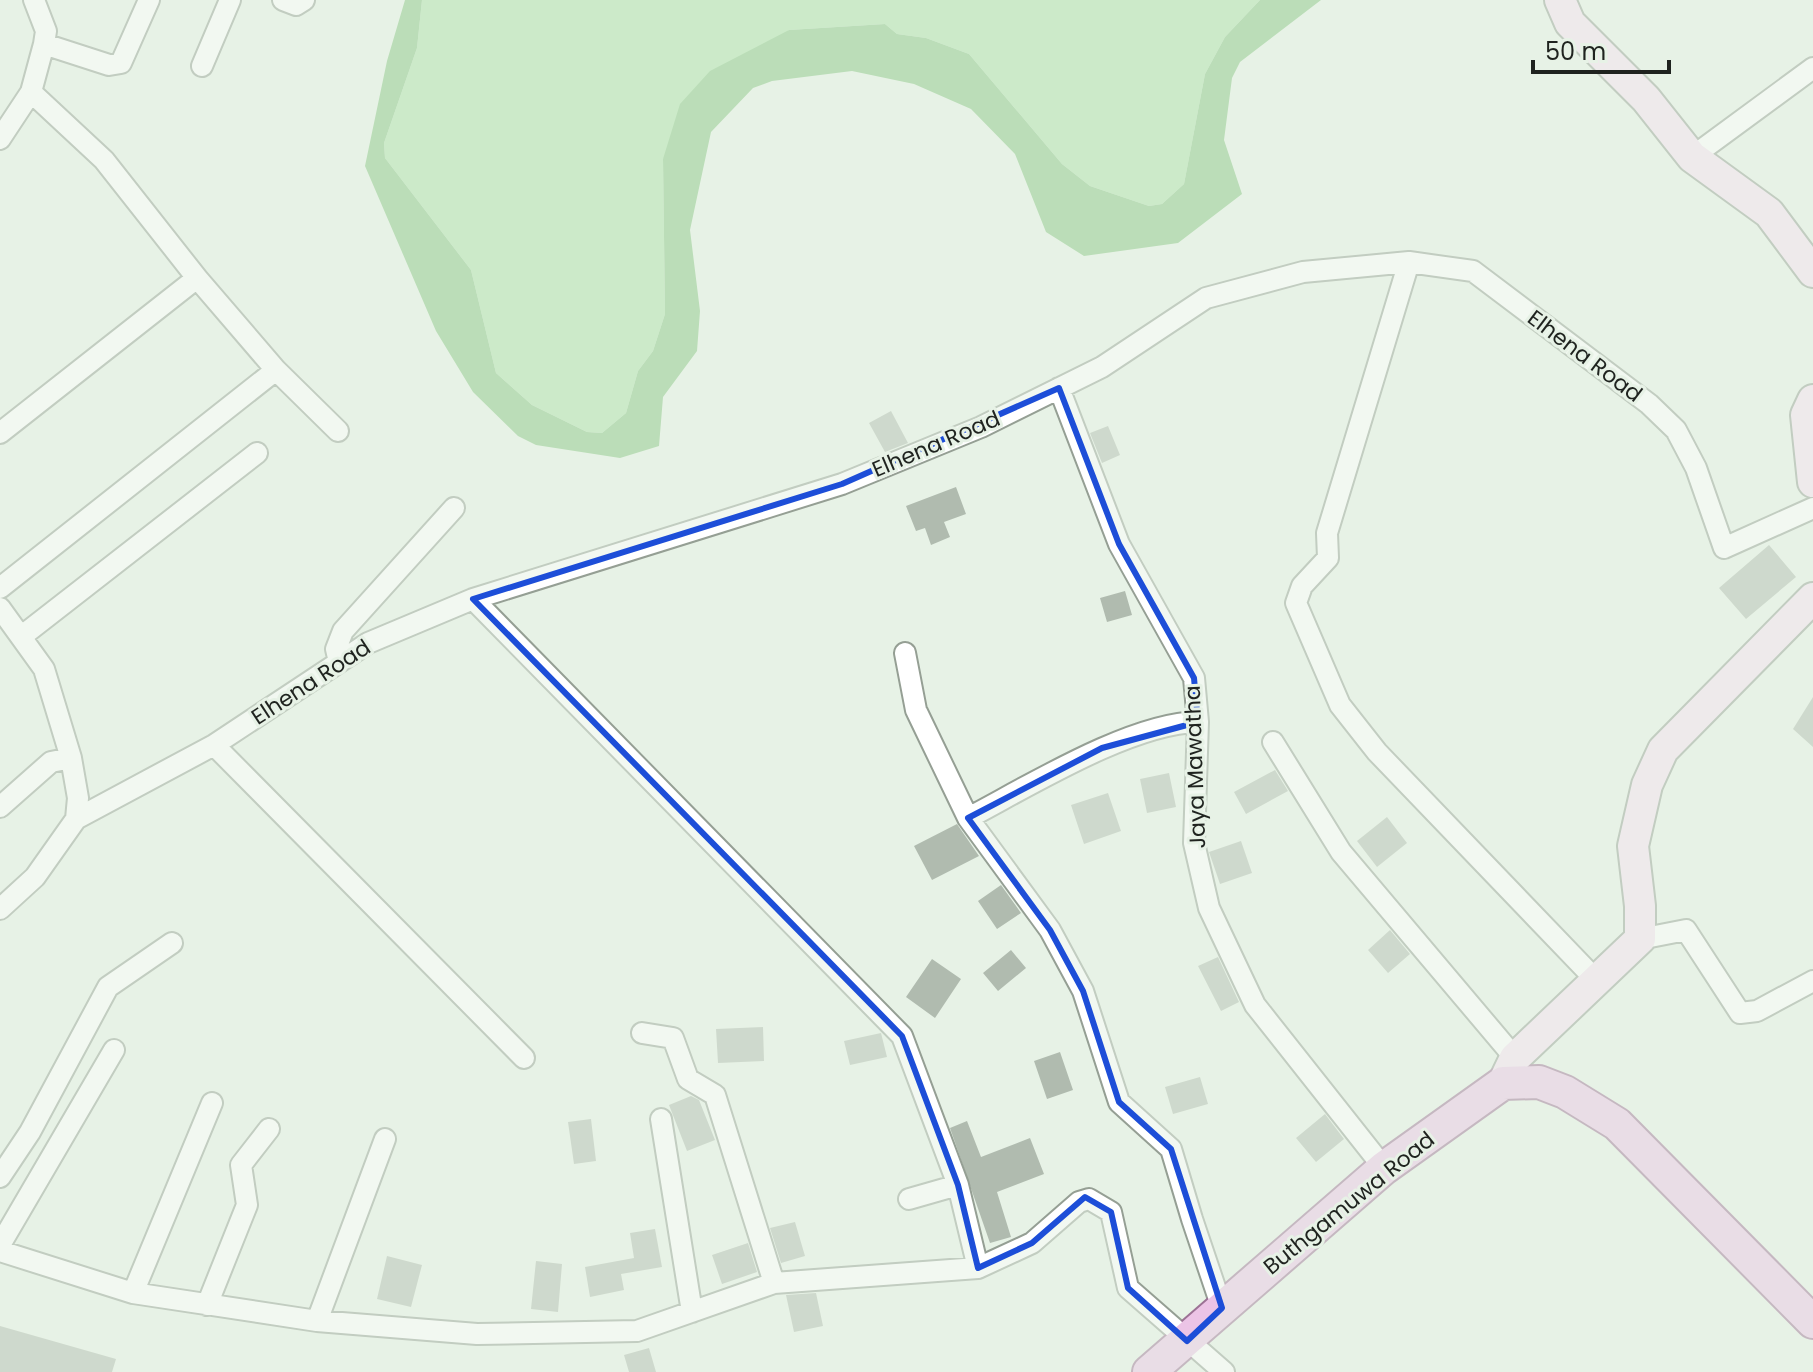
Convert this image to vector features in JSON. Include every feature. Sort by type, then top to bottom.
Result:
[{"type":"main road","name":"Buthgamuwa Road","points":[[1151,1371],[1384,1168],[1509,1070]]},
{"type":"main road","points":[[1509,1070],[1565,1092],[1617,1124],[1813,1322]]},
{"type":"street","points":[[0,139],[31,92],[44,44],[46,31],[34,0]]},
{"type":"street","points":[[44,44],[109,65],[121,63],[149,0]]},
{"type":"street","points":[[202,66],[230,0]]},
{"type":"street","points":[[283,0],[296,5],[304,0]]},
{"type":"street","points":[[1560,0],[1570,23],[1646,99],[1692,157],[1769,213],[1813,272]]},
{"type":"street","points":[[1692,157],[1813,68]]},
{"type":"street","points":[[31,92],[104,160],[197,278],[276,370],[338,431]]},
{"type":"street","points":[[1409,262],[1327,533],[1328,558],[1302,586],[1296,603],[1340,705],[1377,752],[1595,979]]},
{"type":"street","name":"Elhena Road","points":[[0,909],[35,877],[76,819],[214,745],[368,643],[473,599],[842,484],[981,427],[1102,367],[1206,298],[1303,272],[1409,262],[1473,271],[1649,404],[1676,430],[1690,455],[1724,548],[1813,508]]},
{"type":"street","points":[[0,433],[197,278]]},
{"type":"street","points":[[0,588],[276,370]]},
{"type":"street","name":"Jaya Mawatha","points":[[1059,388],[1119,544],[1194,678],[1198,722],[1194,843],[1209,908],[1255,1005],[1384,1168]]},
{"type":"street","points":[[1813,400],[1806,415],[1813,482]]},
{"type":"street","points":[[22,636],[257,453]]},
{"type":"street","points":[[339,662],[336,649],[343,631],[454,508]]},
{"type":"street","points":[[1640,939],[1640,906],[1633,846],[1647,785],[1663,750],[1813,598]]},
{"type":"street","points":[[473,599],[902,1036],[958,1185],[978,1268]]},
{"type":"street","points":[[0,608],[44,669],[71,758],[78,798],[76,819]]},
{"type":"street","points":[[905,653],[916,710],[968,818],[1050,930],[1083,991],[1119,1102],[1171,1149],[1222,1308]]},
{"type":"street","points":[[968,818],[1102,748],[1179,722],[1198,722]]},
{"type":"street","points":[[1273,742],[1341,852],[1509,1070],[1595,979],[1640,939],[1686,930],[1740,1013],[1757,1011],[1813,981]]},
{"type":"street","points":[[214,745],[524,1058]]},
{"type":"street","points":[[0,807],[51,762],[71,758]]},
{"type":"street","points":[[0,1177],[30,1132],[108,987],[172,943]]},
{"type":"street","points":[[642,1033],[673,1038],[688,1079],[715,1095],[774,1283]]},
{"type":"street","points":[[114,1050],[0,1248],[133,1293],[317,1321],[477,1334],[637,1331],[774,1283],[978,1268],[1032,1243],[1079,1202],[1089,1199],[1111,1212],[1128,1288],[1224,1372]]},
{"type":"street","points":[[133,1293],[212,1103]]},
{"type":"street","points":[[661,1119],[692,1312]]},
{"type":"street","points":[[207,1305],[247,1205],[241,1165],[269,1129]]},
{"type":"street","points":[[317,1321],[385,1139]]},
{"type":"street","points":[[909,1199],[958,1185]]},
{"type":"highlighted area","points":[[1059,388],[1119,544],[1194,678],[1198,722],[1102,748],[968,818],[1050,930],[1083,991],[1119,1102],[1171,1149],[1222,1308],[1187,1341],[1128,1288],[1111,1212],[1085,1197],[1032,1243],[978,1268],[958,1185],[902,1036],[473,599],[842,484]]},
{"type":"shaded area","points":[[405,0],[422,0],[417,48],[384,143],[385,158],[471,270],[496,373],[532,405],[587,432],[602,433],[626,413],[638,371],[653,351],[665,314],[663,159],[680,104],[710,71],[789,30],[885,24],[897,34],[926,38],[969,54],[1062,164],[1090,186],[1149,206],[1162,204],[1184,184],[1205,74],[1225,37],[1260,0],[1321,0],[1240,62],[1232,78],[1224,140],[1242,194],[1178,243],[1084,256],[1046,232],[1015,154],[971,109],[914,84],[852,71],[772,81],[753,88],[711,132],[690,230],[700,311],[697,351],[663,397],[659,446],[620,458],[536,445],[518,436],[473,392],[436,331],[365,166],[387,61]]},
{"type":"shaded area","points":[[422,0],[1260,0],[1225,37],[1205,74],[1184,184],[1162,204],[1149,206],[1090,186],[1062,164],[969,54],[926,38],[897,34],[885,24],[789,30],[663,159],[665,314],[653,351],[638,371],[626,413],[602,433],[587,432],[532,405],[496,373],[471,270],[385,158],[384,143],[417,48]]},
{"type":"building","points":[[891,411],[908,443],[885,452],[869,423]]},
{"type":"building","points":[[1108,426],[1120,455],[1102,463],[1090,433]]},
{"type":"building","points":[[956,487],[966,514],[944,522],[950,537],[931,545],[925,528],[916,531],[906,506]]},
{"type":"building","points":[[1769,545],[1796,577],[1746,619],[1719,588]]},
{"type":"building","points":[[1125,591],[1132,615],[1107,622],[1100,598]]},
{"type":"building","points":[[1813,697],[1813,747],[1793,729]]},
{"type":"building","points":[[1275,770],[1288,791],[1246,814],[1234,792]]},
{"type":"building","points":[[1169,773],[1176,807],[1147,813],[1140,779]]},
{"type":"building","points":[[1108,793],[1121,831],[1084,844],[1071,805]]},
{"type":"building","points":[[1387,817],[1407,843],[1377,867],[1357,841]]},
{"type":"building","points":[[957,824],[979,856],[932,880],[914,846]]},
{"type":"building","points":[[1241,841],[1252,873],[1220,884],[1209,852]]},
{"type":"building","points":[[1001,885],[1021,913],[997,929],[978,901]]},
{"type":"building","points":[[1390,930],[1410,954],[1388,973],[1368,950]]},
{"type":"building","points":[[1011,950],[1026,968],[998,991],[983,973]]},
{"type":"building","points":[[1218,957],[1239,1002],[1221,1011],[1198,966]]},
{"type":"building","points":[[932,959],[961,979],[935,1018],[906,997]]},
{"type":"building","points":[[763,1027],[764,1061],[718,1063],[716,1029]]},
{"type":"building","points":[[881,1033],[887,1057],[850,1065],[844,1041]]},
{"type":"building","points":[[1060,1052],[1073,1090],[1047,1099],[1034,1061]]},
{"type":"building","points":[[1200,1077],[1208,1104],[1173,1114],[1165,1087]]},
{"type":"building","points":[[691,1096],[699,1100],[715,1140],[687,1151],[669,1105]]},
{"type":"building","points":[[1325,1114],[1344,1139],[1316,1162],[1296,1138]]},
{"type":"building","points":[[591,1119],[596,1161],[574,1164],[568,1122]]},
{"type":"building","points":[[967,1121],[981,1157],[1030,1138],[1044,1174],[997,1192],[1011,1237],[990,1243],[950,1128]]},
{"type":"building","points":[[795,1222],[805,1256],[781,1263],[770,1228]]},
{"type":"building","points":[[655,1229],[662,1267],[621,1274],[624,1290],[590,1297],[585,1267],[634,1258],[630,1233]]},
{"type":"building","points":[[748,1243],[757,1272],[722,1284],[712,1255]]},
{"type":"building","points":[[387,1256],[422,1265],[411,1307],[377,1299]]},
{"type":"building","points":[[536,1261],[562,1264],[558,1312],[531,1309]]},
{"type":"building","points":[[816,1293],[823,1326],[794,1332],[786,1295]]},
{"type":"building","points":[[0,1326],[116,1359],[112,1372],[0,1372]]},
{"type":"building","points":[[649,1348],[656,1372],[629,1372],[624,1355]]}]
